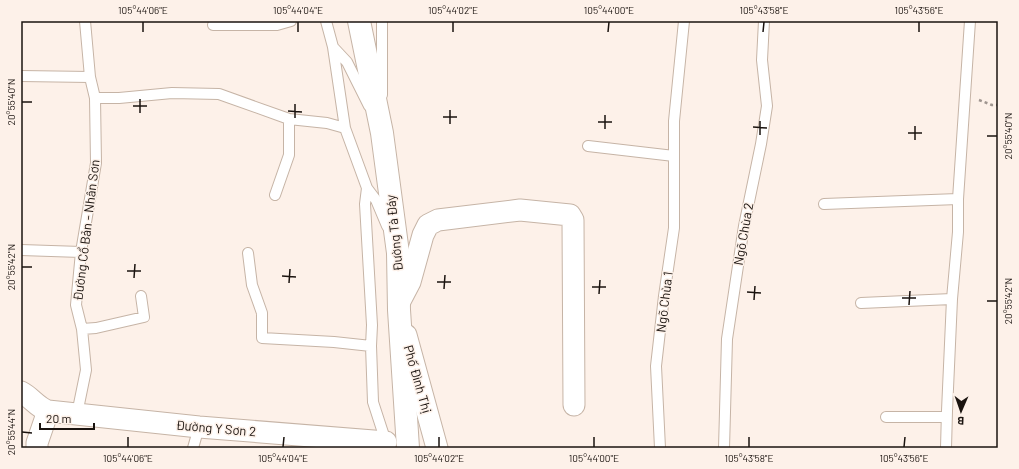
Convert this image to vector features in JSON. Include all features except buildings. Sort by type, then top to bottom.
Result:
[{"type":"street","name":"Đường Tà Đáy","points":[[359,21],[381,127],[398,253],[399,306],[408,448]]},
{"type":"street","points":[[399,306],[410,282],[423,235],[428,225],[438,220],[520,210],[570,215],[573,220],[574,405]]},
{"type":"street","name":"Phố Đình Thị","points":[[399,306],[437,448]]},
{"type":"street","name":"Đường Y Sơn 2","points":[[21,392],[43,409],[48,411],[294,438],[385,445]]},
{"type":"street","points":[[37,448],[37,443],[48,411]]},
{"type":"lane","name":"Đường Cổ Bản - Nhân Sơn","points":[[77,414],[86,370],[82,329],[76,305],[81,252],[96,163],[94,98],[90,77],[85,21]]},
{"type":"lane","points":[[213,25],[277,25],[291,21]]},
{"type":"lane","points":[[326,21],[333,47],[345,128],[367,188],[376,200],[398,253]]},
{"type":"lane","points":[[381,127],[383,87],[382,21]]},
{"type":"lane","name":"Ngõ Chùa 1","points":[[660,448],[656,366],[674,228],[674,120],[684,21]]},
{"type":"lane","name":"Ngõ Chùa 2","points":[[724,448],[727,339],[744,226],[761,144],[767,106],[762,60],[764,21]]},
{"type":"lane","points":[[946,448],[946,417],[952,299],[958,232],[958,199],[970,21]]},
{"type":"lane","points":[[333,47],[347,62],[381,127]]},
{"type":"lane","points":[[21,76],[90,77]]},
{"type":"lane","points":[[94,98],[119,98],[172,94],[219,94],[289,119],[327,123],[345,128]]},
{"type":"lane","points":[[275,195],[289,155],[289,119]]},
{"type":"lane","points":[[588,146],[674,156]]},
{"type":"lane","points":[[367,188],[365,204],[372,325],[371,346],[373,402],[385,445]]},
{"type":"lane","points":[[824,204],[958,199]]},
{"type":"lane","points":[[21,250],[81,252]]},
{"type":"lane","points":[[248,253],[252,285],[262,313],[262,338],[334,342],[371,346]]},
{"type":"lane","points":[[82,329],[96,328],[144,317],[141,296]]},
{"type":"lane","points":[[861,303],[952,299]]},
{"type":"lane","points":[[886,417],[946,417]]},
{"type":"lane","points":[[193,448],[199,427]]},
{"type":"path","points":[[966,94],[992,106],[998,106]]}]
